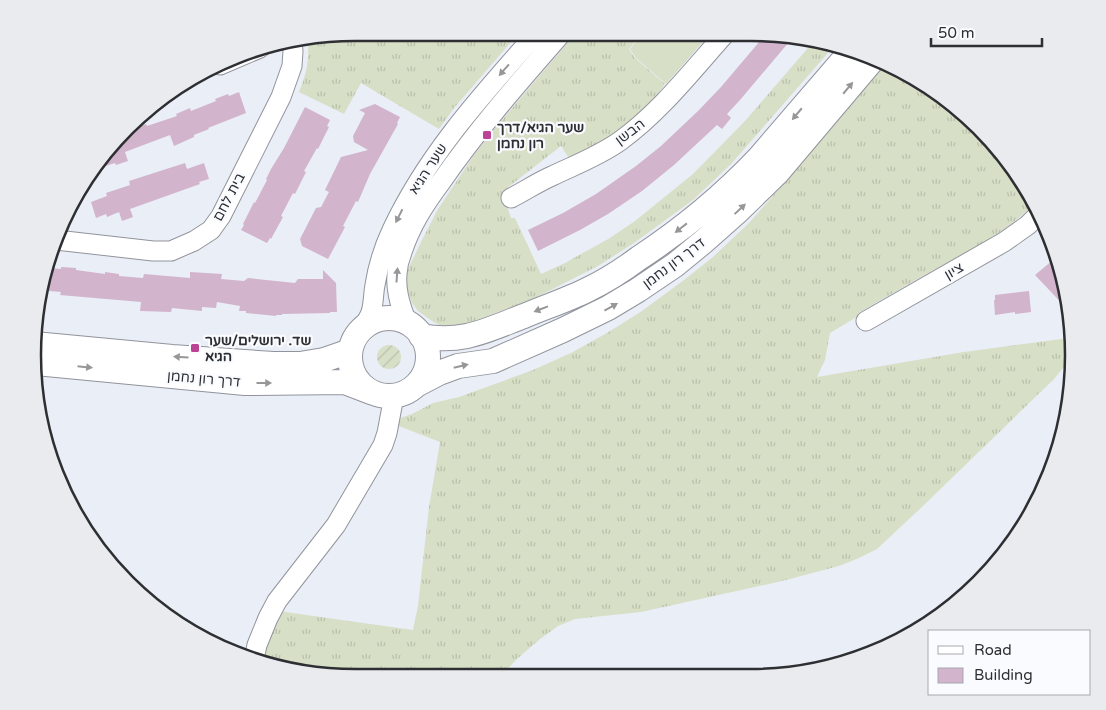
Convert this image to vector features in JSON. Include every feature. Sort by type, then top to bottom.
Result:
[{"type":"main road","name":"דרך רון נחמן","points":[[414,329],[436,339],[462,338],[482,333],[588,290],[628,266],[660,245],[722,195],[743,175],[846,56]]},
{"type":"main road","name":"דרך רון נחמן","points":[[416,386],[439,372],[458,366],[493,360],[554,334],[608,308],[675,265],[738,211],[776,173],[868,64]]},
{"type":"main road","points":[[388,319],[398,320],[414,329],[426,345],[428,356],[424,376],[416,386],[406,392],[382,394],[361,385],[353,373],[350,351],[353,342],[363,328],[370,323],[388,319]]},
{"type":"main road","name":"דרך רון נחמן","points":[[41,345],[273,364],[300,364],[324,360],[350,351]]},
{"type":"main road","name":"דרך רון נחמן","points":[[41,364],[245,383],[345,382],[382,394]]},
{"type":"street","name":"שער הגיא","points":[[363,328],[371,314],[375,284],[381,260],[392,232],[411,194],[466,114],[530,41]]},
{"type":"street","name":"שער הגיא","points":[[414,329],[401,308],[396,284],[398,265],[407,239],[421,210],[460,154],[555,41]]},
{"type":"street","name":"הבשן","points":[[511,198],[589,159],[618,142],[644,122],[719,41]]},
{"type":"street","name":"בית לחם","points":[[63,241],[154,251],[171,251],[194,241],[211,230],[221,216],[281,96],[292,66],[293,47]]},
{"type":"street","name":"ציון","points":[[866,322],[1004,242],[1034,219]]},
{"type":"street","points":[[255,652],[264,627],[277,601],[336,525],[383,445],[387,433],[382,394]]},
{"type":"green space","points":[[512,41],[454,108],[439,129],[361,83],[344,114],[299,92],[307,67],[308,45],[334,42]]},
{"type":"green space","points":[[569,41],[635,41],[629,49],[634,57],[665,84],[651,103],[600,144],[569,158],[561,146],[502,192],[511,218],[515,218],[541,274],[610,238],[635,221],[693,174],[745,121],[809,47],[829,51],[731,164],[693,200],[634,243],[598,266],[535,298],[458,327],[439,325],[418,311],[412,303],[406,286],[409,267],[438,209],[474,155]]},
{"type":"green space","points":[[636,41],[704,41],[666,84],[635,57],[630,49]]},
{"type":"green space","points":[[880,69],[925,94],[958,119],[987,148],[1012,181],[1029,209],[1013,223],[966,253],[860,312],[860,315],[830,333],[825,360],[817,377],[964,352],[1064,339],[1064,366],[1054,379],[877,549],[839,566],[782,581],[641,612],[575,619],[558,626],[540,639],[508,669],[334,668],[294,663],[261,654],[278,611],[413,630],[418,606],[429,507],[440,442],[396,425],[397,419],[412,414],[433,403],[459,397],[533,370],[571,353],[607,333],[642,311],[713,257],[749,223]]},
{"type":"green space","points":[[389,345],[397,349],[401,357],[397,365],[389,369],[381,365],[377,357],[381,349]]},
{"type":"building","points":[[760,41],[788,44],[727,114],[731,118],[722,129],[717,125],[674,165],[642,191],[608,214],[538,251],[528,230],[596,194],[636,166],[661,146],[721,87]]},
{"type":"building","points":[[239,92],[246,113],[208,128],[174,146],[170,135],[125,152],[128,161],[104,166],[140,126],[177,116],[176,114],[190,108],[191,111],[228,94],[229,96]]},
{"type":"building","points":[[375,104],[400,117],[398,124],[370,174],[358,202],[356,201],[343,226],[345,227],[328,259],[302,246],[300,239],[316,208],[321,207],[329,192],[325,190],[341,157],[368,150],[354,142],[353,136],[365,113],[359,110]]},
{"type":"building","points":[[305,107],[330,120],[327,126],[329,127],[304,171],[306,172],[295,194],[293,193],[281,216],[283,217],[267,243],[241,230],[271,169]]},
{"type":"building","points":[[185,163],[187,169],[204,163],[209,179],[130,209],[133,217],[122,221],[119,212],[107,217],[106,214],[96,218],[91,202],[107,196],[106,193],[130,185],[129,181]]},
{"type":"building","points":[[1050,262],[1060,302],[1035,275]]},
{"type":"building","points":[[61,267],[76,268],[76,270],[143,278],[144,274],[190,278],[190,272],[222,274],[221,279],[244,281],[248,278],[295,283],[298,279],[323,279],[323,270],[336,283],[337,312],[282,314],[276,316],[246,313],[246,311],[239,311],[240,306],[217,302],[216,308],[202,307],[202,311],[172,308],[171,312],[140,311],[141,302],[60,295],[61,292],[49,291],[54,268],[61,269]]},
{"type":"building","points":[[1029,291],[1031,312],[995,315],[995,295]]},
{"type":"place","name":"שער הגיא/דרך רון נחמן","points":[[487,135]]},
{"type":"place","name":"שד. ירושלים/שער הגיא","points":[[195,348]]}]
